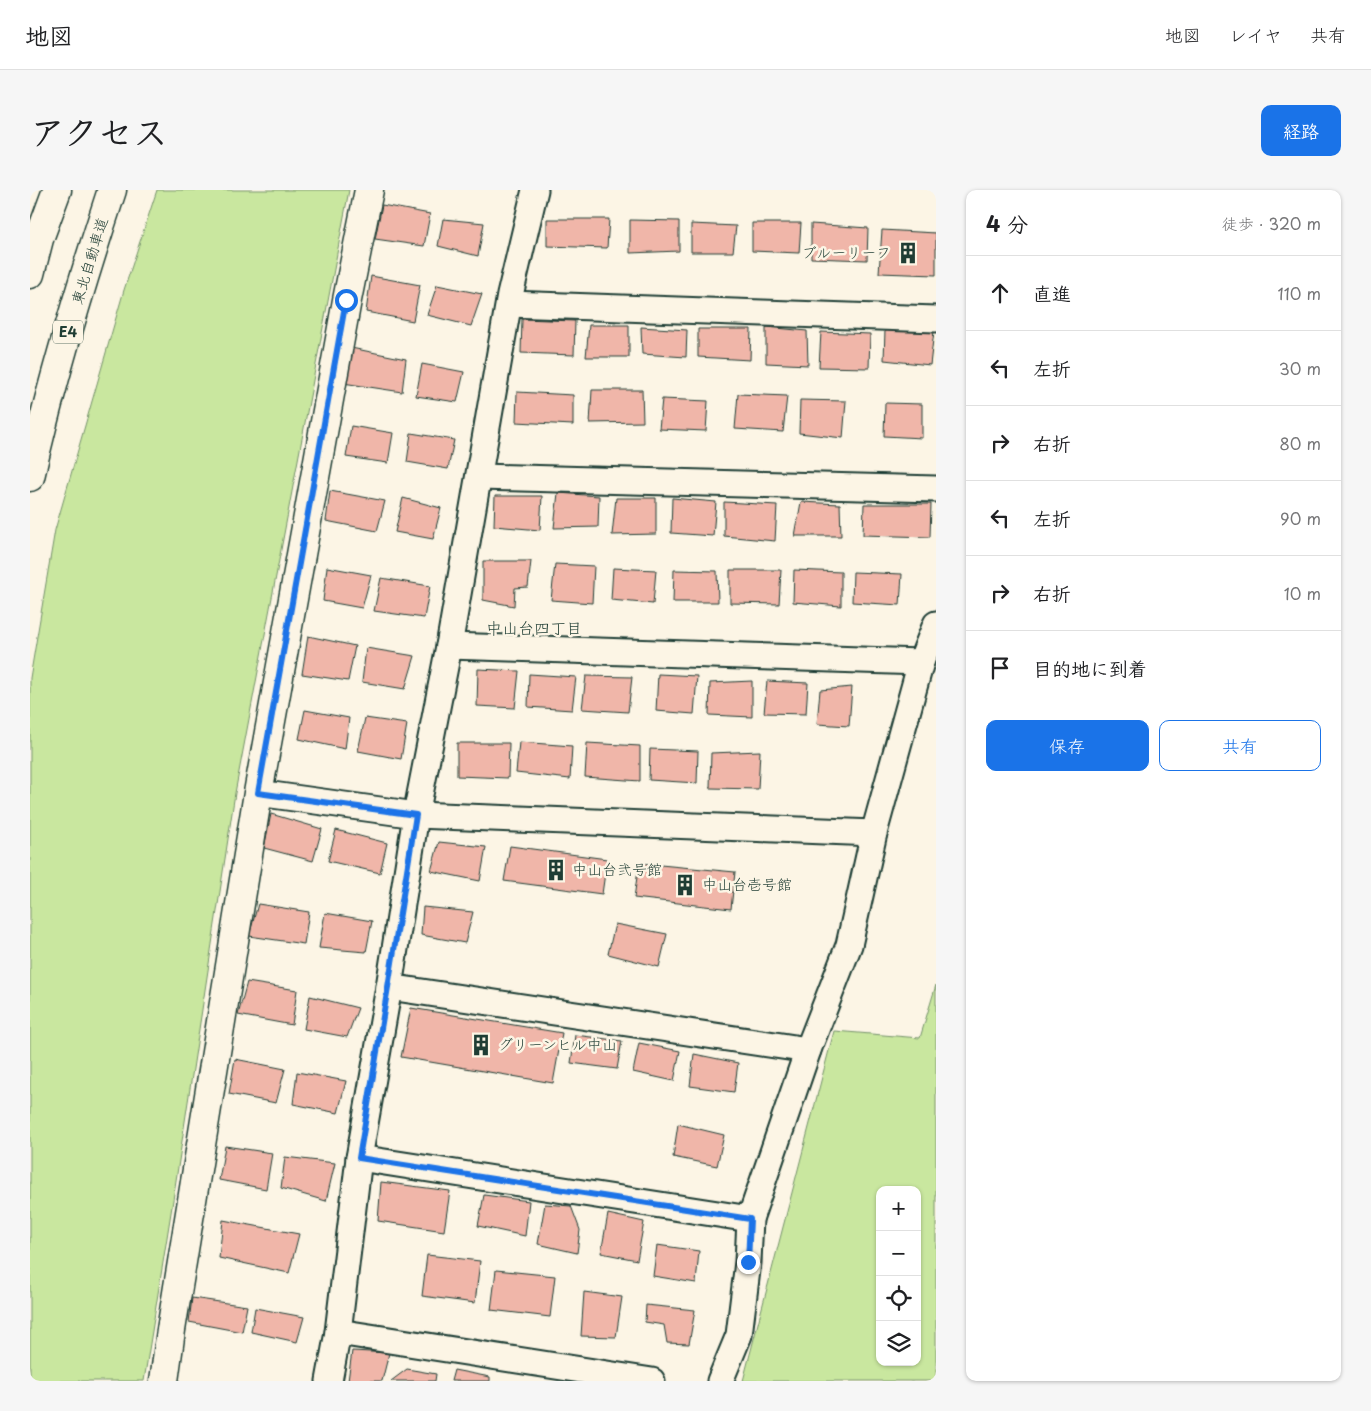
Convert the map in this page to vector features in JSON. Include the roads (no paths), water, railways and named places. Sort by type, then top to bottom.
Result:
[{"type":"main road","points":[[30,274],[39,239],[57,190]]},
{"type":"main road","name":"東北自動車道","points":[[30,476],[86,267],[112,190]]},
{"type":"main road","points":[[164,1381],[258,793],[346,300],[369,190]]},
{"type":"street","points":[[329,1381],[338,1332],[359,1158],[416,815],[449,646],[509,304],[535,190]]},
{"type":"street","points":[[509,304],[936,318]]},
{"type":"street","points":[[479,477],[936,489]]},
{"type":"street","points":[[720,1381],[739,1335],[748,1262],[750,1219],[808,1050],[849,945],[874,834],[921,662],[936,624]]},
{"type":"street","points":[[449,646],[921,662]]},
{"type":"street","points":[[258,793],[416,815],[874,834]]},
{"type":"street","points":[[388,987],[808,1050]]},
{"type":"street","points":[[359,1158],[750,1219]]},
{"type":"street","points":[[338,1332],[652,1381]]},
{"type":"place","name":"ブルーリーフ","points":[[908,253]]},
{"type":"place","name":"中山台弐号館","points":[[556,870]]},
{"type":"place","name":"中山台壱号館","points":[[685,885]]},
{"type":"place","name":"グリーンヒル中山","points":[[481,1045]]},
{"type":"district","name":"中山台四丁目","points":[[534,628]]}]
